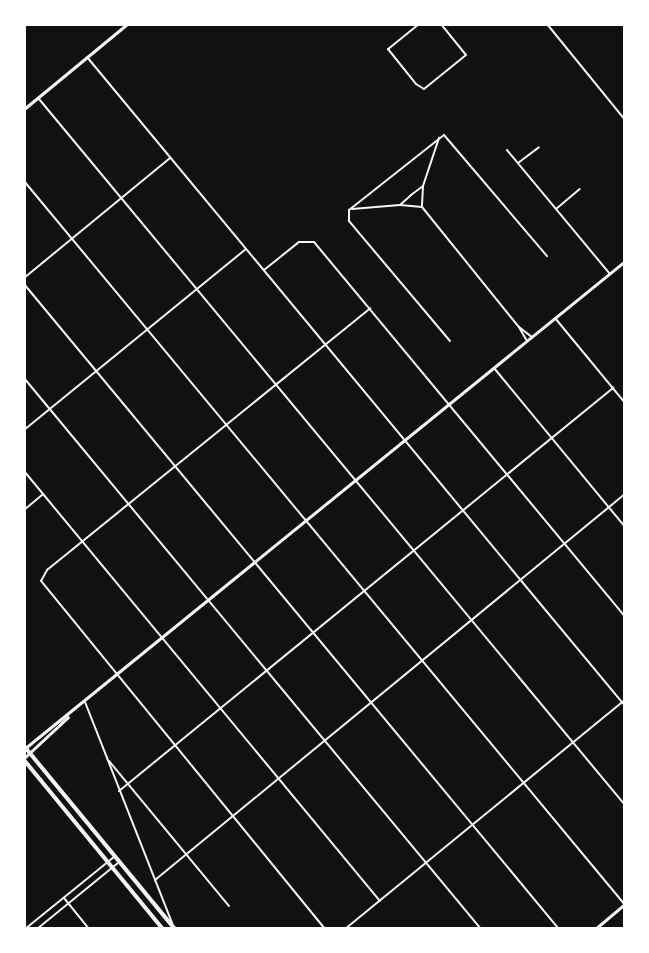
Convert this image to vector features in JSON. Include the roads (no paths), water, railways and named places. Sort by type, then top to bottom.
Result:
[{"type":"main road","points":[[24,109],[127,24]]},
{"type":"main road","points":[[163,929],[24,759],[116,676],[625,261]]},
{"type":"main road","points":[[68,717],[24,748],[174,928]]},
{"type":"main road","points":[[595,929],[625,905]]},
{"type":"street","points":[[419,24],[388,49],[416,84],[424,89],[466,55],[441,24]]},
{"type":"street","points":[[548,24],[625,120]]},
{"type":"street","points":[[87,57],[624,701],[625,706]]},
{"type":"street","points":[[38,97],[625,805]]},
{"type":"street","points":[[349,210],[444,135],[449,138],[547,256]]},
{"type":"street","points":[[439,138],[423,186],[422,207],[519,327],[527,341]]},
{"type":"street","points":[[518,163],[539,147]]},
{"type":"street","points":[[507,150],[609,273]]},
{"type":"street","points":[[24,278],[170,158]]},
{"type":"street","points":[[24,181],[625,905]]},
{"type":"street","points":[[400,205],[423,186]]},
{"type":"street","points":[[556,209],[580,189]]},
{"type":"street","points":[[349,210],[400,205],[422,207]]},
{"type":"street","points":[[349,210],[349,221],[450,341]]},
{"type":"street","points":[[264,270],[299,242],[307,240],[316,244],[625,616]]},
{"type":"street","points":[[24,430],[246,249]]},
{"type":"street","points":[[24,284],[559,929]]},
{"type":"street","points":[[325,929],[116,676],[41,581],[46,572],[370,308]]},
{"type":"street","points":[[555,318],[625,403]]},
{"type":"street","points":[[519,327],[532,337]]},
{"type":"street","points":[[494,368],[625,527]]},
{"type":"street","points":[[24,378],[481,929]]},
{"type":"street","points":[[119,791],[613,388]]},
{"type":"street","points":[[24,471],[380,901]]},
{"type":"street","points":[[24,510],[43,494]]},
{"type":"street","points":[[156,880],[625,494]]},
{"type":"street","points":[[345,929],[624,701]]},
{"type":"street","points":[[85,702],[174,928]]},
{"type":"street","points":[[107,759],[229,906]]},
{"type":"street","points":[[25,929],[115,856]]},
{"type":"street","points":[[37,929],[120,862]]},
{"type":"street","points":[[64,898],[89,929]]}]
